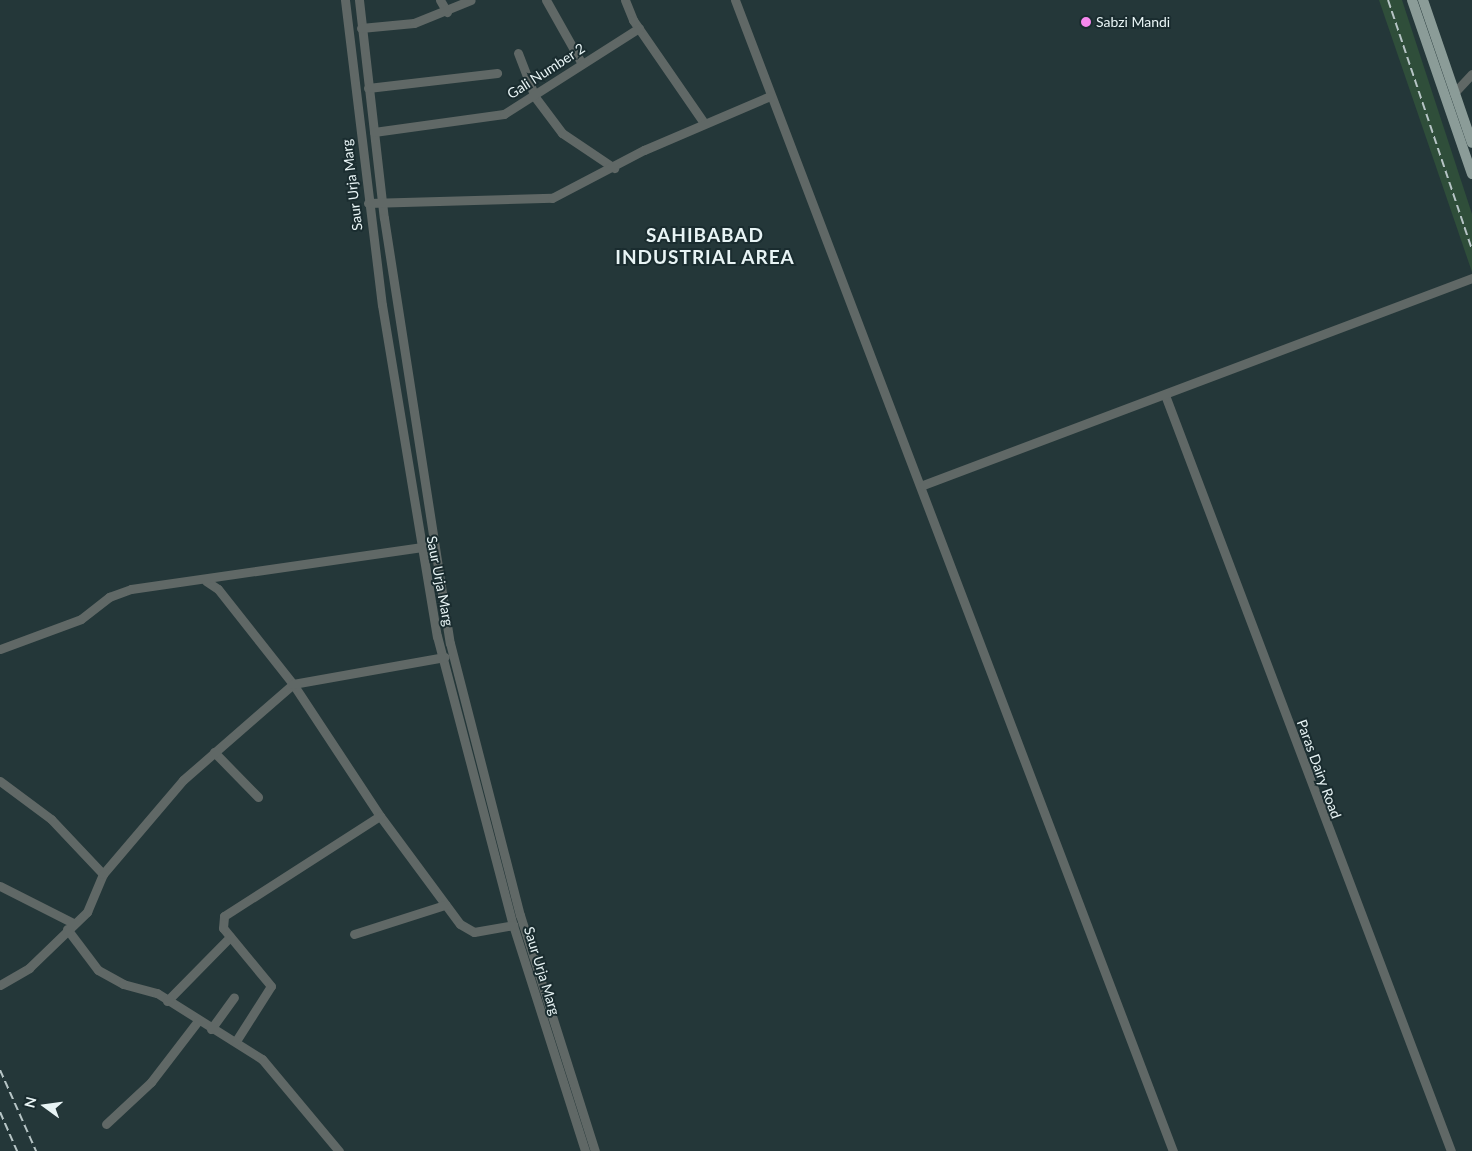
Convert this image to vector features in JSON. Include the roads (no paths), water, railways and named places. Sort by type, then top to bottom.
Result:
[{"type":"main road","points":[[1412,0],[1472,174]]},
{"type":"main road","points":[[1423,0],[1472,143]]},
{"type":"street","name":"Saur Urja Marg","points":[[345,0],[368,203],[419,548],[441,657],[513,925],[585,1151]]},
{"type":"street","name":"Saur Urja Marg","points":[[359,0],[383,203],[433,546],[453,656],[520,915],[595,1151]]},
{"type":"street","points":[[440,0],[446,12]]},
{"type":"street","points":[[361,28],[414,23],[446,12],[471,0]]},
{"type":"street","points":[[546,0],[582,64]]},
{"type":"street","points":[[626,0],[639,28],[704,123]]},
{"type":"street","points":[[735,0],[770,96],[923,485],[1174,1151]]},
{"type":"street","name":"Gali Number 2","points":[[374,132],[494,118],[535,97],[582,64],[639,28]]},
{"type":"street","points":[[518,53],[535,97],[562,133],[614,168]]},
{"type":"street","points":[[368,88],[497,73]]},
{"type":"street","points":[[1454,94],[1472,74]]},
{"type":"street","points":[[368,203],[552,198],[704,123],[770,96]]},
{"type":"street","points":[[923,485],[1472,278]]},
{"type":"street","name":"Paras Dairy Road","points":[[1165,395],[1451,1151]]},
{"type":"street","points":[[0,649],[81,619],[120,592],[206,581],[433,546]]},
{"type":"street","points":[[206,581],[218,589],[293,684],[380,816],[460,924],[474,932],[513,925]]},
{"type":"street","points":[[0,985],[29,968],[91,906],[103,874],[159,804],[214,752],[293,684],[453,656]]},
{"type":"street","points":[[214,752],[258,797]]},
{"type":"street","points":[[0,781],[51,819],[103,874]]},
{"type":"street","points":[[236,1041],[271,986],[230,936],[222,924],[224,916],[380,816]]},
{"type":"street","points":[[0,886],[70,926],[98,970],[167,1000],[197,1022],[236,1041],[276,1071],[339,1151]]},
{"type":"street","points":[[354,934],[445,904]]},
{"type":"street","points":[[167,1000],[230,936]]},
{"type":"street","points":[[211,1029],[234,997]]},
{"type":"street","points":[[106,1124],[151,1082],[197,1022]]},
{"type":"railway","points":[[1388,0],[1472,249]]},
{"type":"railway","points":[[0,1070],[36,1151]]},
{"type":"railway","points":[[0,1112],[17,1151]]},
{"type":"place","name":"Sabzi Mandi","points":[[1086,22]]},
{"type":"district","name":"SAHIBABAD INDUSTRIAL AREA","points":[[705,246]]}]
